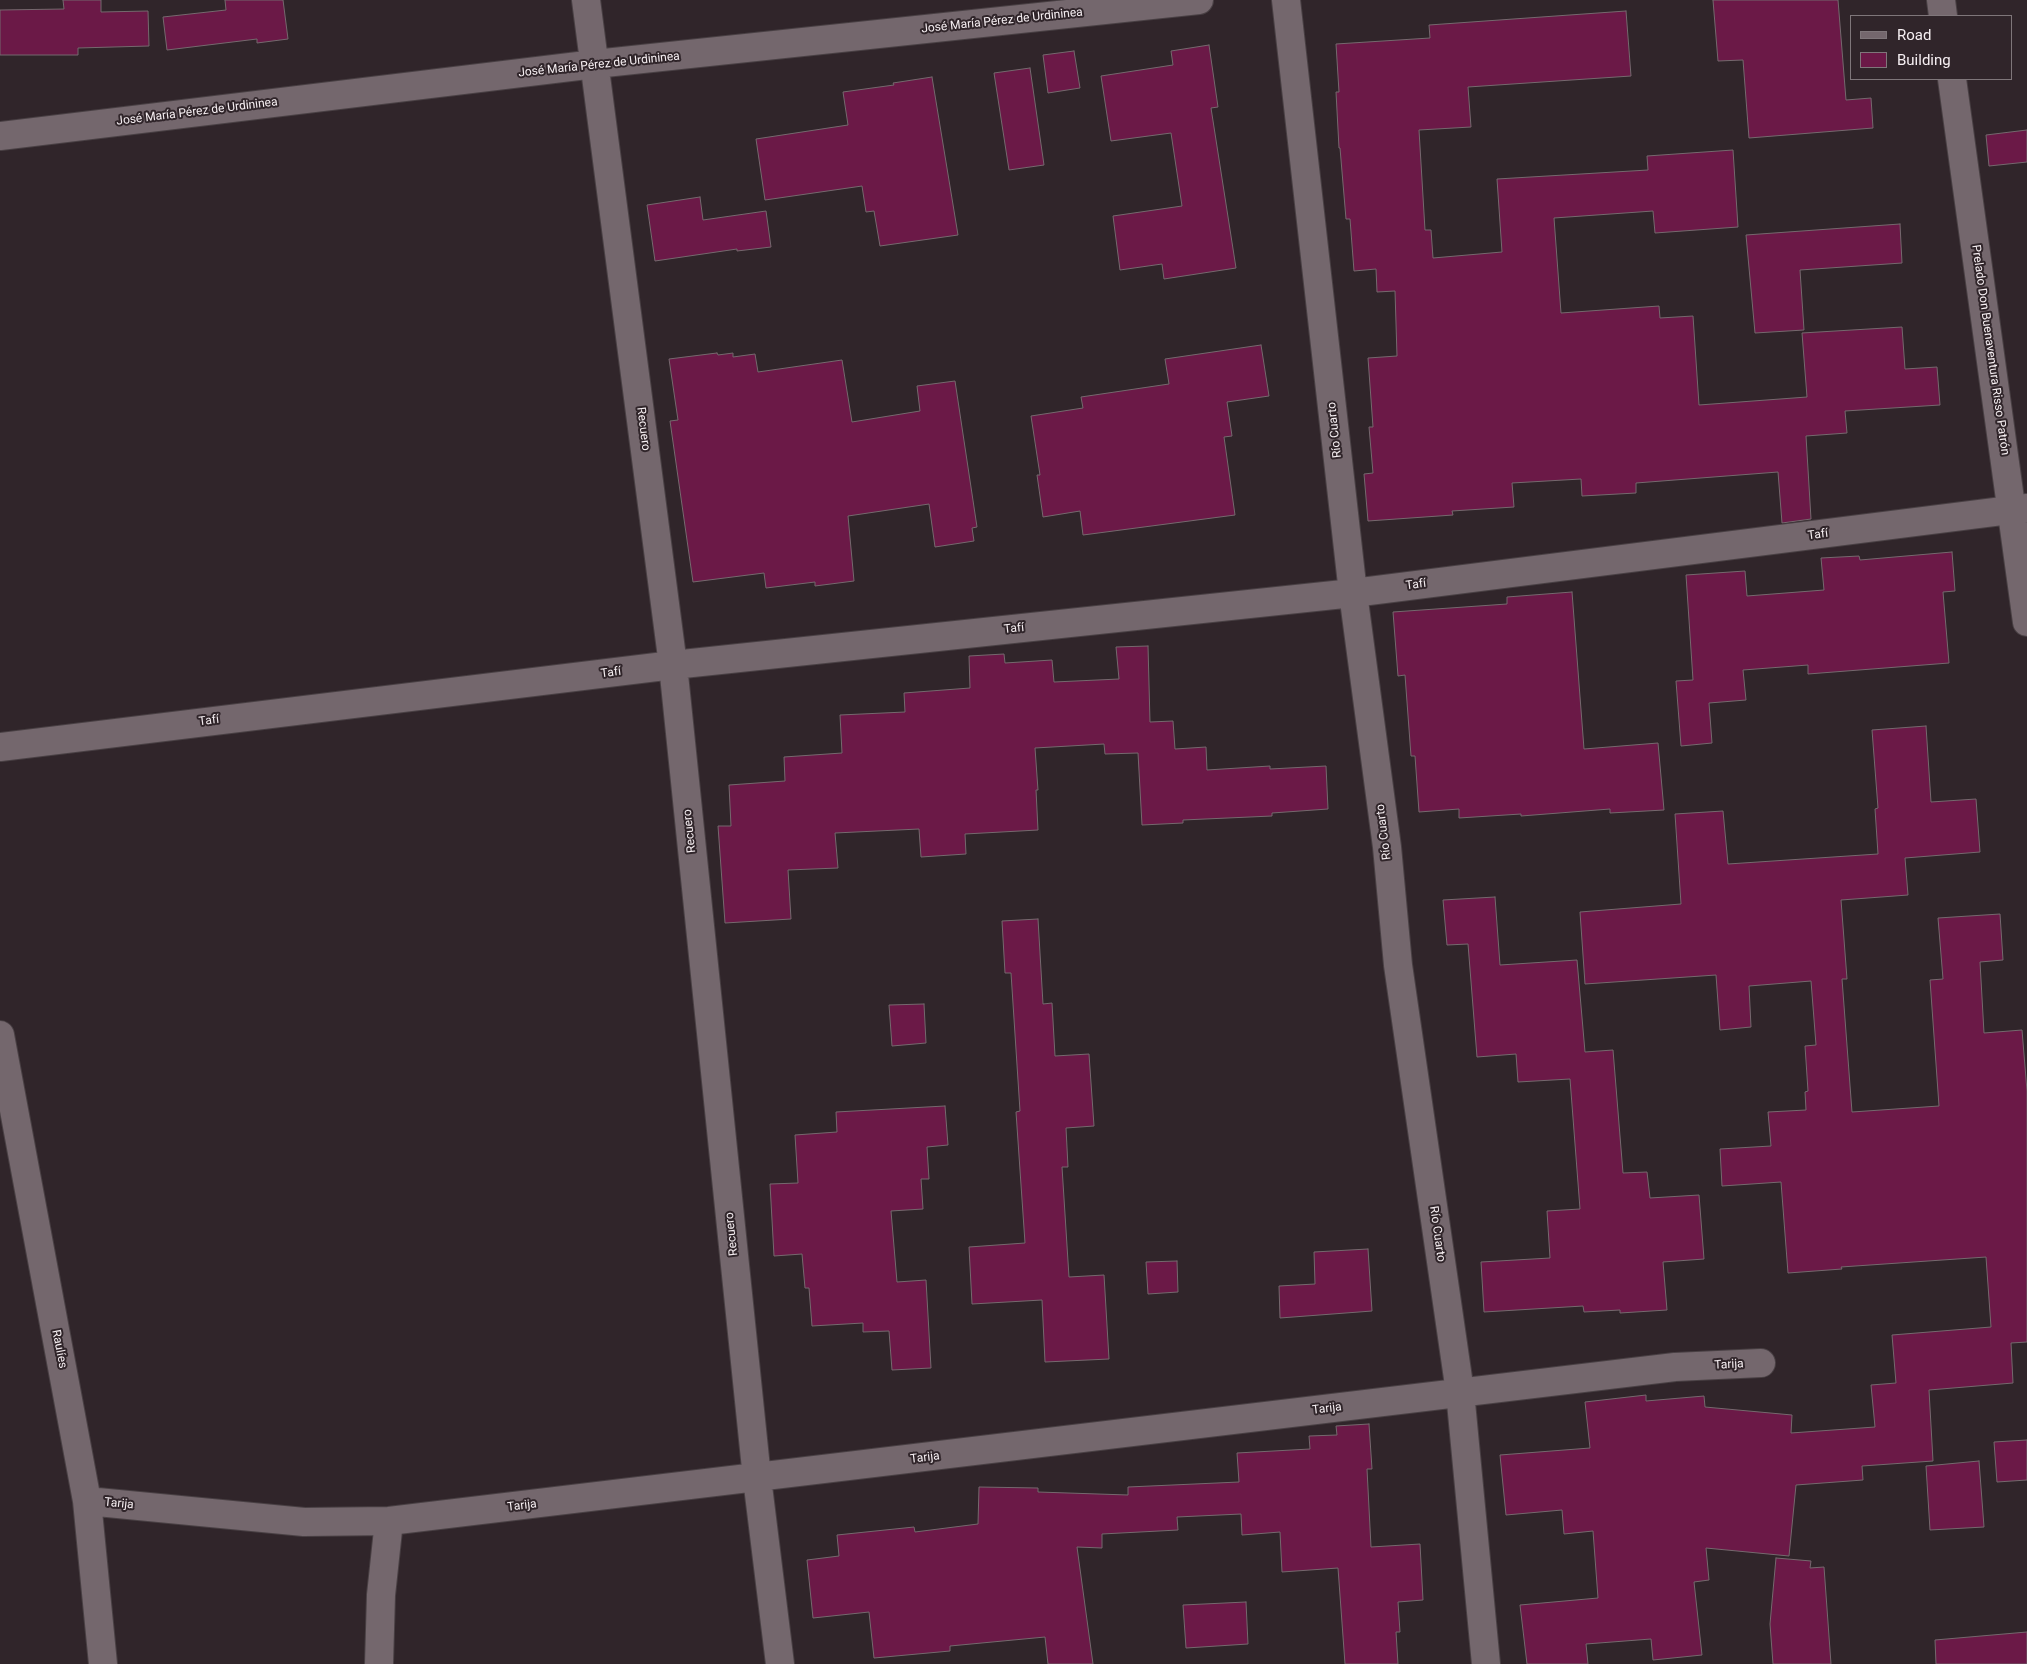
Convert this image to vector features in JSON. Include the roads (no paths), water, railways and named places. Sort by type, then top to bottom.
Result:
[{"type":"street","name":"Recuero","points":[[586,0],[673,665],[757,1478],[780,1664]]},
{"type":"street","name":"José María Pérez de Urdininea","points":[[0,136],[595,64],[1199,0]]},
{"type":"street","name":"Río Cuarto","points":[[1286,0],[1353,593],[1386,847],[1398,965],[1460,1392],[1486,1664]]},
{"type":"street","points":[[1941,0],[1944,15]]},
{"type":"street","name":"Prelado Don Buenaventura Risso Patrón","points":[[1952,80],[2020,510],[2027,622]]},
{"type":"street","name":"Tafí","points":[[0,747],[673,665],[1353,593],[2020,510]]},
{"type":"street","name":"Raulíes","points":[[0,1035],[87,1501],[103,1664]]},
{"type":"street","name":"Tarija","points":[[87,1501],[304,1522],[389,1522],[1675,1367],[1761,1363]]},
{"type":"street","points":[[379,1664],[381,1595],[389,1522]]}]
